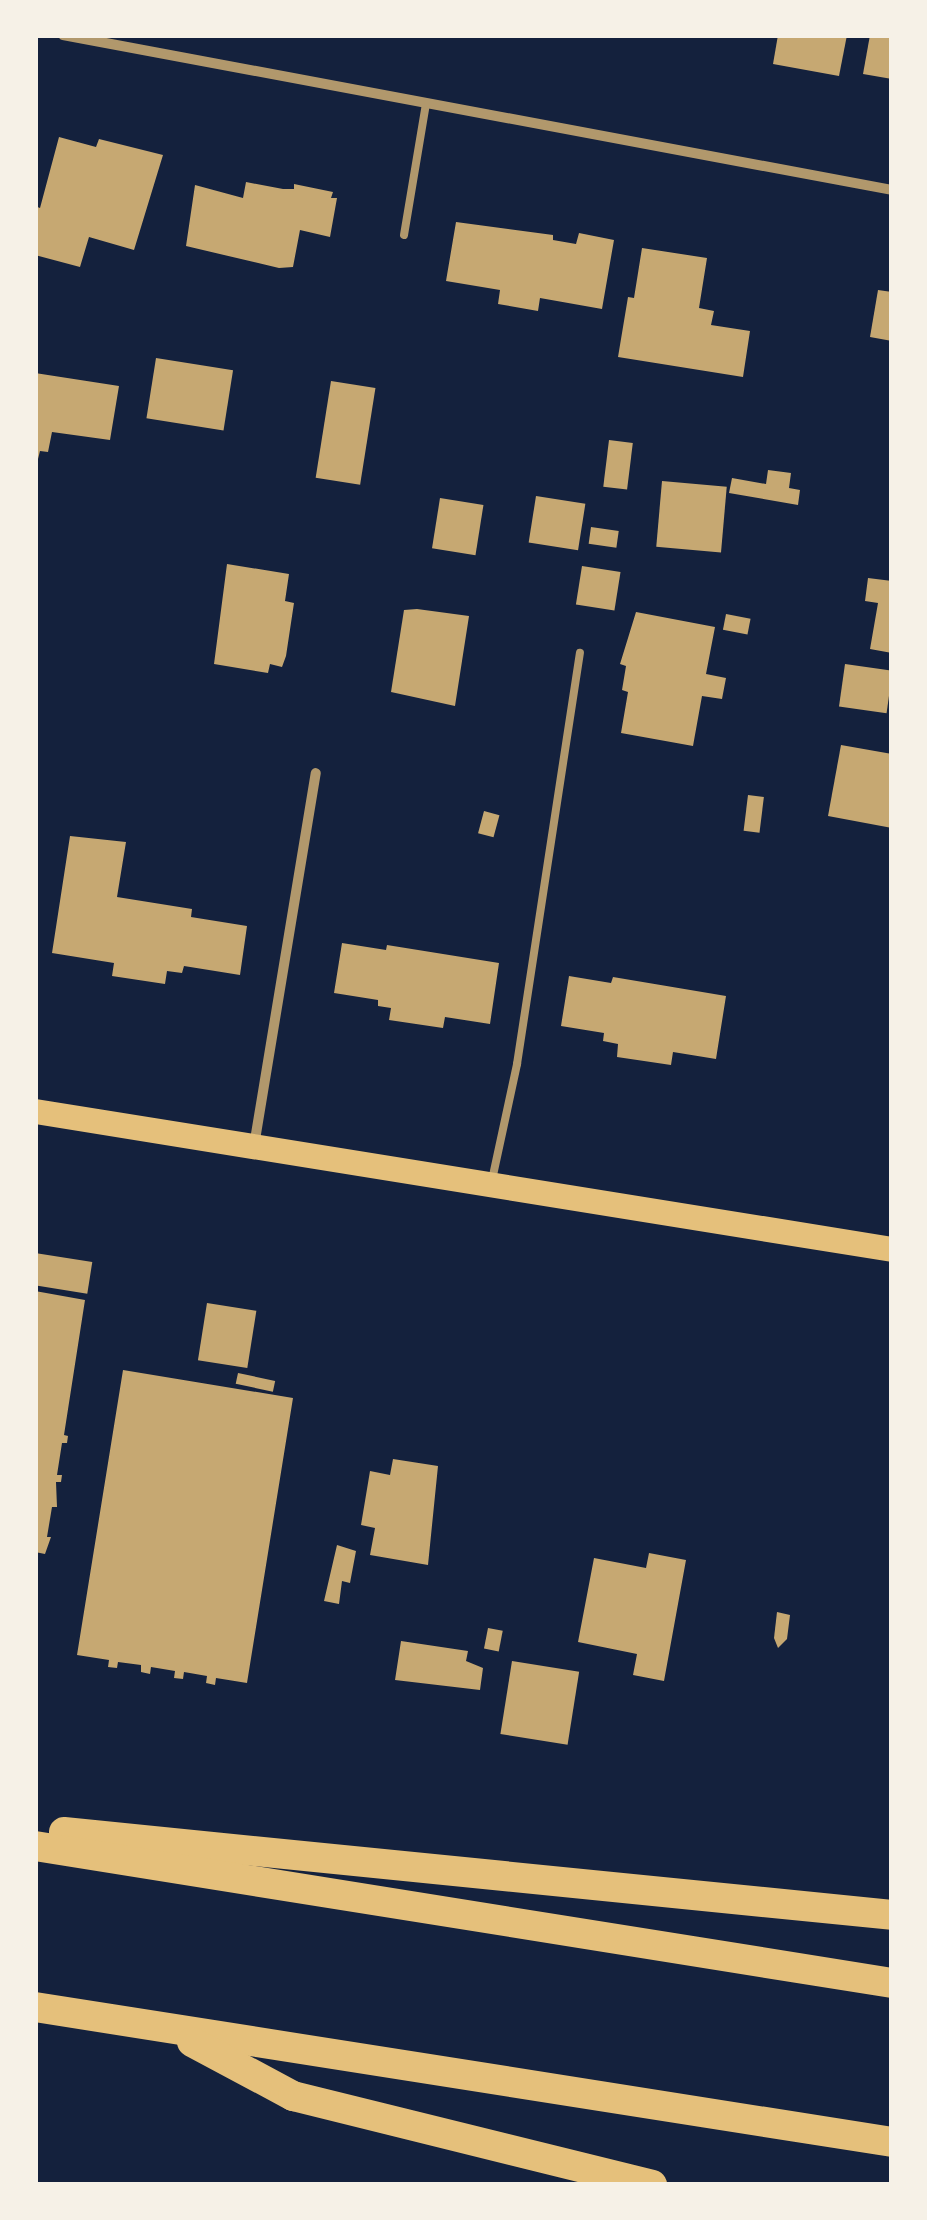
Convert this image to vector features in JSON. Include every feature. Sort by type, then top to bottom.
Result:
[{"type":"highway","points":[[35,1829],[892,1915]]},
{"type":"highway","points":[[35,1846],[892,1983]]},
{"type":"highway","points":[[35,2007],[892,2142]]},
{"type":"highway","points":[[172,2031],[293,2096],[652,2185]]},
{"type":"main road","points":[[35,1110],[892,1249]]},
{"type":"street","points":[[63,35],[892,190]]},
{"type":"street","points":[[254,1146],[316,773]]},
{"type":"lane","points":[[404,235],[426,104]]},
{"type":"lane","points":[[491,1184],[517,1064],[580,653]]},
{"type":"building","points":[[778,35],[847,35],[839,76],[773,64]]},
{"type":"building","points":[[870,35],[892,35],[892,79],[863,74]]},
{"type":"building","points":[[59,137],[96,147],[99,139],[163,155],[134,250],[89,237],[80,267],[35,255],[35,206],[40,208]]},
{"type":"building","points":[[246,182],[283,189],[294,189],[294,184],[333,192],[331,198],[337,198],[330,237],[300,230],[293,267],[279,268],[186,246],[195,185],[243,198]]},
{"type":"building","points":[[456,222],[553,235],[553,240],[576,244],[579,233],[614,240],[602,309],[540,298],[538,311],[498,304],[500,290],[446,281]]},
{"type":"building","points":[[642,248],[707,258],[699,308],[714,311],[711,325],[750,331],[743,377],[618,357],[628,297],[634,298]]},
{"type":"building","points":[[878,290],[892,292],[892,341],[870,337]]},
{"type":"building","points":[[156,358],[233,370],[223,430],[146,418]]},
{"type":"building","points":[[35,373],[119,386],[110,440],[52,432],[48,452],[40,451],[35,471]]},
{"type":"building","points":[[331,381],[375,388],[360,485],[316,478]]},
{"type":"building","points":[[609,440],[633,443],[627,490],[603,487]]},
{"type":"building","points":[[768,470],[791,473],[789,488],[800,490],[798,505],[729,493],[732,478],[766,484]]},
{"type":"building","points":[[662,481],[727,487],[721,552],[656,547]]},
{"type":"building","points":[[536,496],[585,504],[578,550],[529,542]]},
{"type":"building","points":[[440,498],[483,505],[475,555],[432,548]]},
{"type":"building","points":[[591,527],[619,531],[616,548],[589,544]]},
{"type":"building","points":[[227,564],[289,574],[285,601],[294,603],[282,667],[270,664],[268,673],[214,664]]},
{"type":"building","points":[[582,566],[621,572],[614,611],[576,605]]},
{"type":"building","points":[[868,578],[892,581],[892,653],[870,649],[878,603],[865,601]]},
{"type":"building","points":[[404,610],[469,616],[455,706],[391,692]]},
{"type":"building","points":[[636,612],[715,627],[706,674],[726,678],[722,699],[702,696],[693,746],[621,733],[628,692],[622,690],[626,666],[620,664]]},
{"type":"building","points":[[726,614],[751,619],[747,634],[723,630]]},
{"type":"building","points":[[845,664],[892,671],[887,713],[839,707]]},
{"type":"building","points":[[841,745],[892,754],[892,828],[828,816]]},
{"type":"building","points":[[748,795],[764,797],[759,833],[744,831]]},
{"type":"building","points":[[484,811],[499,815],[494,837],[478,833]]},
{"type":"building","points":[[70,836],[126,842],[117,897],[192,909],[191,917],[247,926],[240,975],[184,966],[182,973],[167,971],[165,984],[112,976],[114,963],[52,953]]},
{"type":"building","points":[[342,943],[386,950],[387,945],[499,963],[490,1024],[445,1017],[443,1028],[389,1020],[391,1008],[378,1006],[378,1000],[334,993]]},
{"type":"building","points":[[569,976],[611,983],[613,977],[726,996],[716,1059],[673,1052],[671,1065],[617,1057],[618,1044],[603,1041],[604,1033],[561,1026]]},
{"type":"building","points":[[35,1253],[92,1262],[87,1294],[35,1285]]},
{"type":"building","points":[[35,1291],[85,1300],[64,1435],[68,1436],[67,1443],[62,1443],[57,1475],[62,1475],[61,1482],[56,1482],[57,1507],[52,1507],[47,1537],[51,1537],[45,1554],[35,1552]]},
{"type":"building","points":[[207,1303],[256,1311],[247,1368],[198,1360]]},
{"type":"building","points":[[123,1370],[293,1398],[247,1683],[216,1678],[215,1685],[206,1683],[207,1676],[184,1672],[183,1679],[174,1678],[175,1671],[151,1667],[150,1674],[141,1672],[141,1665],[118,1662],[117,1668],[108,1667],[109,1660],[77,1655]]},
{"type":"building","points":[[238,1373],[275,1381],[273,1392],[236,1384]]},
{"type":"building","points":[[393,1459],[438,1466],[428,1565],[370,1555],[375,1528],[361,1525],[370,1471],[390,1475]]},
{"type":"building","points":[[337,1545],[356,1551],[350,1583],[342,1581],[339,1604],[324,1601]]},
{"type":"building","points":[[649,1553],[686,1560],[664,1681],[633,1675],[637,1654],[578,1642],[594,1558],[646,1568]]},
{"type":"building","points":[[777,1612],[790,1615],[787,1639],[778,1648],[774,1638]]},
{"type":"building","points":[[488,1628],[503,1631],[499,1651],[484,1649]]},
{"type":"building","points":[[401,1641],[468,1651],[466,1661],[483,1668],[480,1690],[395,1680]]},
{"type":"building","points":[[512,1661],[579,1672],[568,1745],[500,1734]]}]
